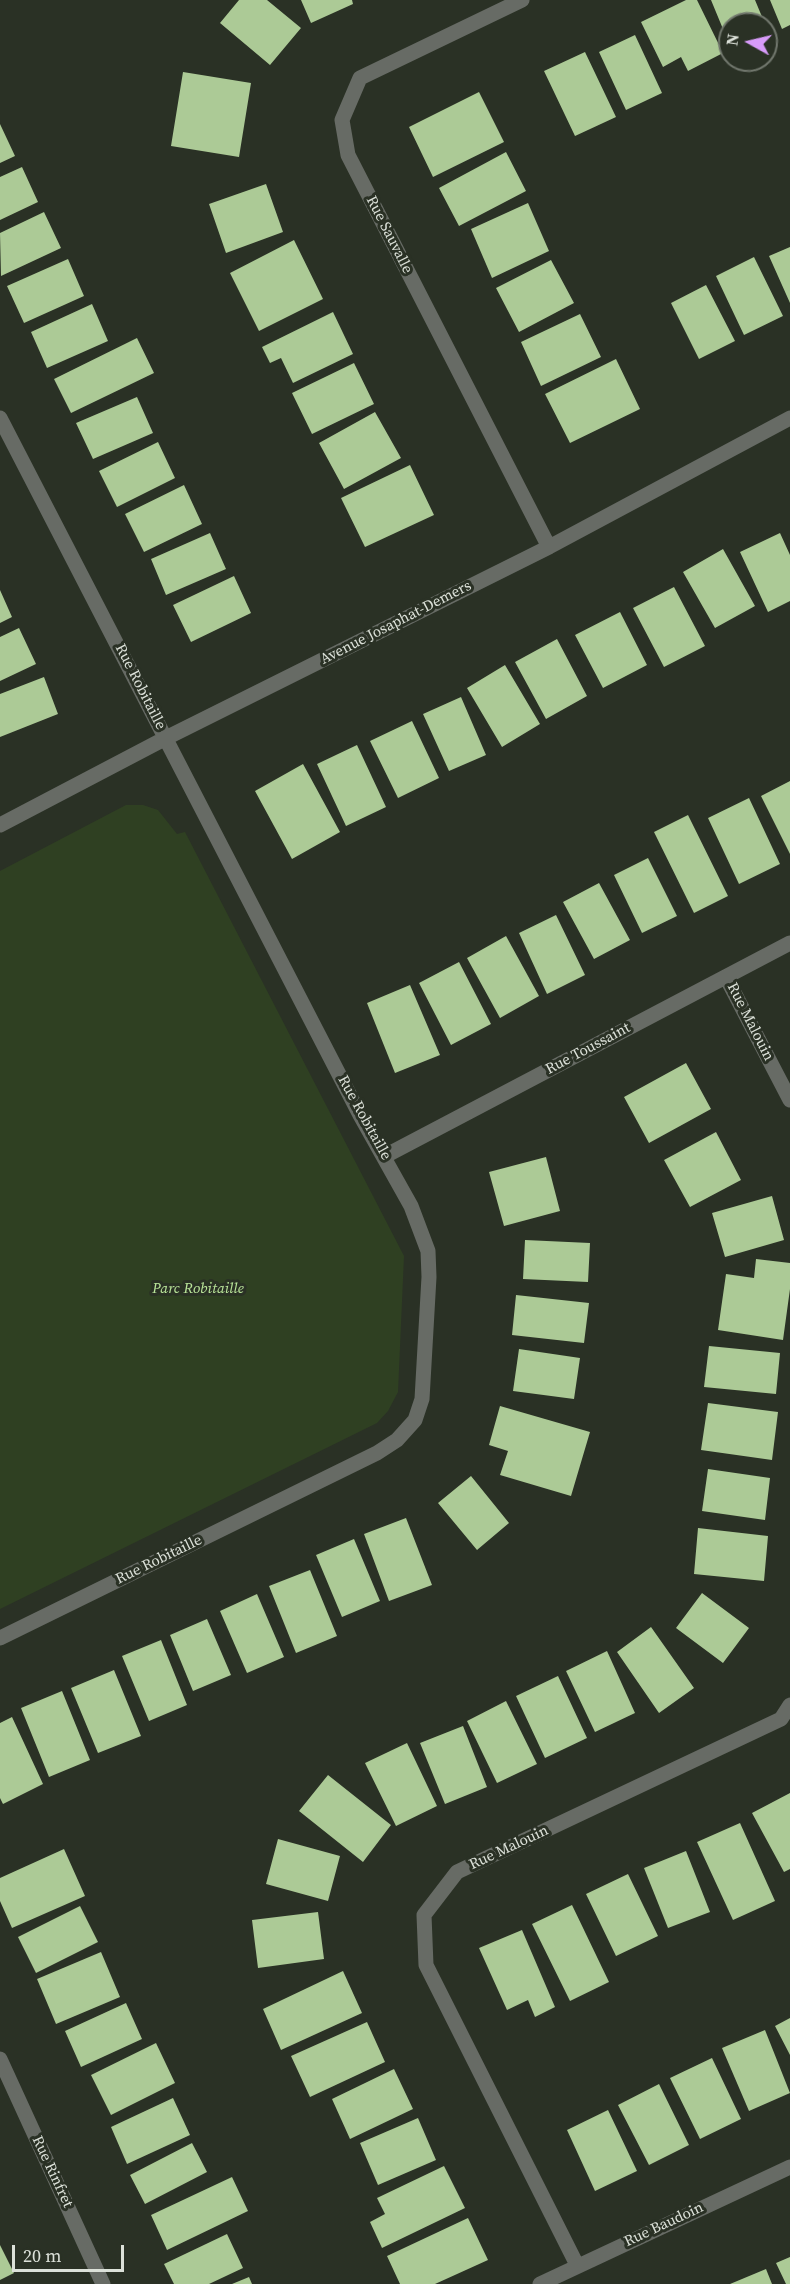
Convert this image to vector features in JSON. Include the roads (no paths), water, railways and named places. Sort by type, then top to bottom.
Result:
[{"type":"street","name":"Rue Sauvalle","points":[[522,0],[360,78],[342,120],[348,155],[549,547]]},
{"type":"street","name":"Rue Robitaille","points":[[0,418],[360,1115],[411,1206],[429,1251],[422,1399],[415,1420],[405,1433],[377,1453],[0,1638]]},
{"type":"street","name":"Avenue Josaphat-Demers","points":[[0,825],[166,738],[549,547],[790,418]]},
{"type":"street","name":"Rue Toussaint","points":[[385,1156],[790,943]]},
{"type":"street","name":"Rue Malouin","points":[[726,977],[790,1100]]},
{"type":"street","name":"Rue Malouin","points":[[577,2265],[426,1965],[424,1915],[457,1872],[781,1719],[790,1705]]},
{"type":"street","name":"Rue Rinfret","points":[[0,2059],[103,2284]]},
{"type":"street","name":"Rue Baudoin","points":[[540,2284],[790,2167]]},
{"type":"park label","name":"Parc Robitaille","points":[[198,1289]]}]
